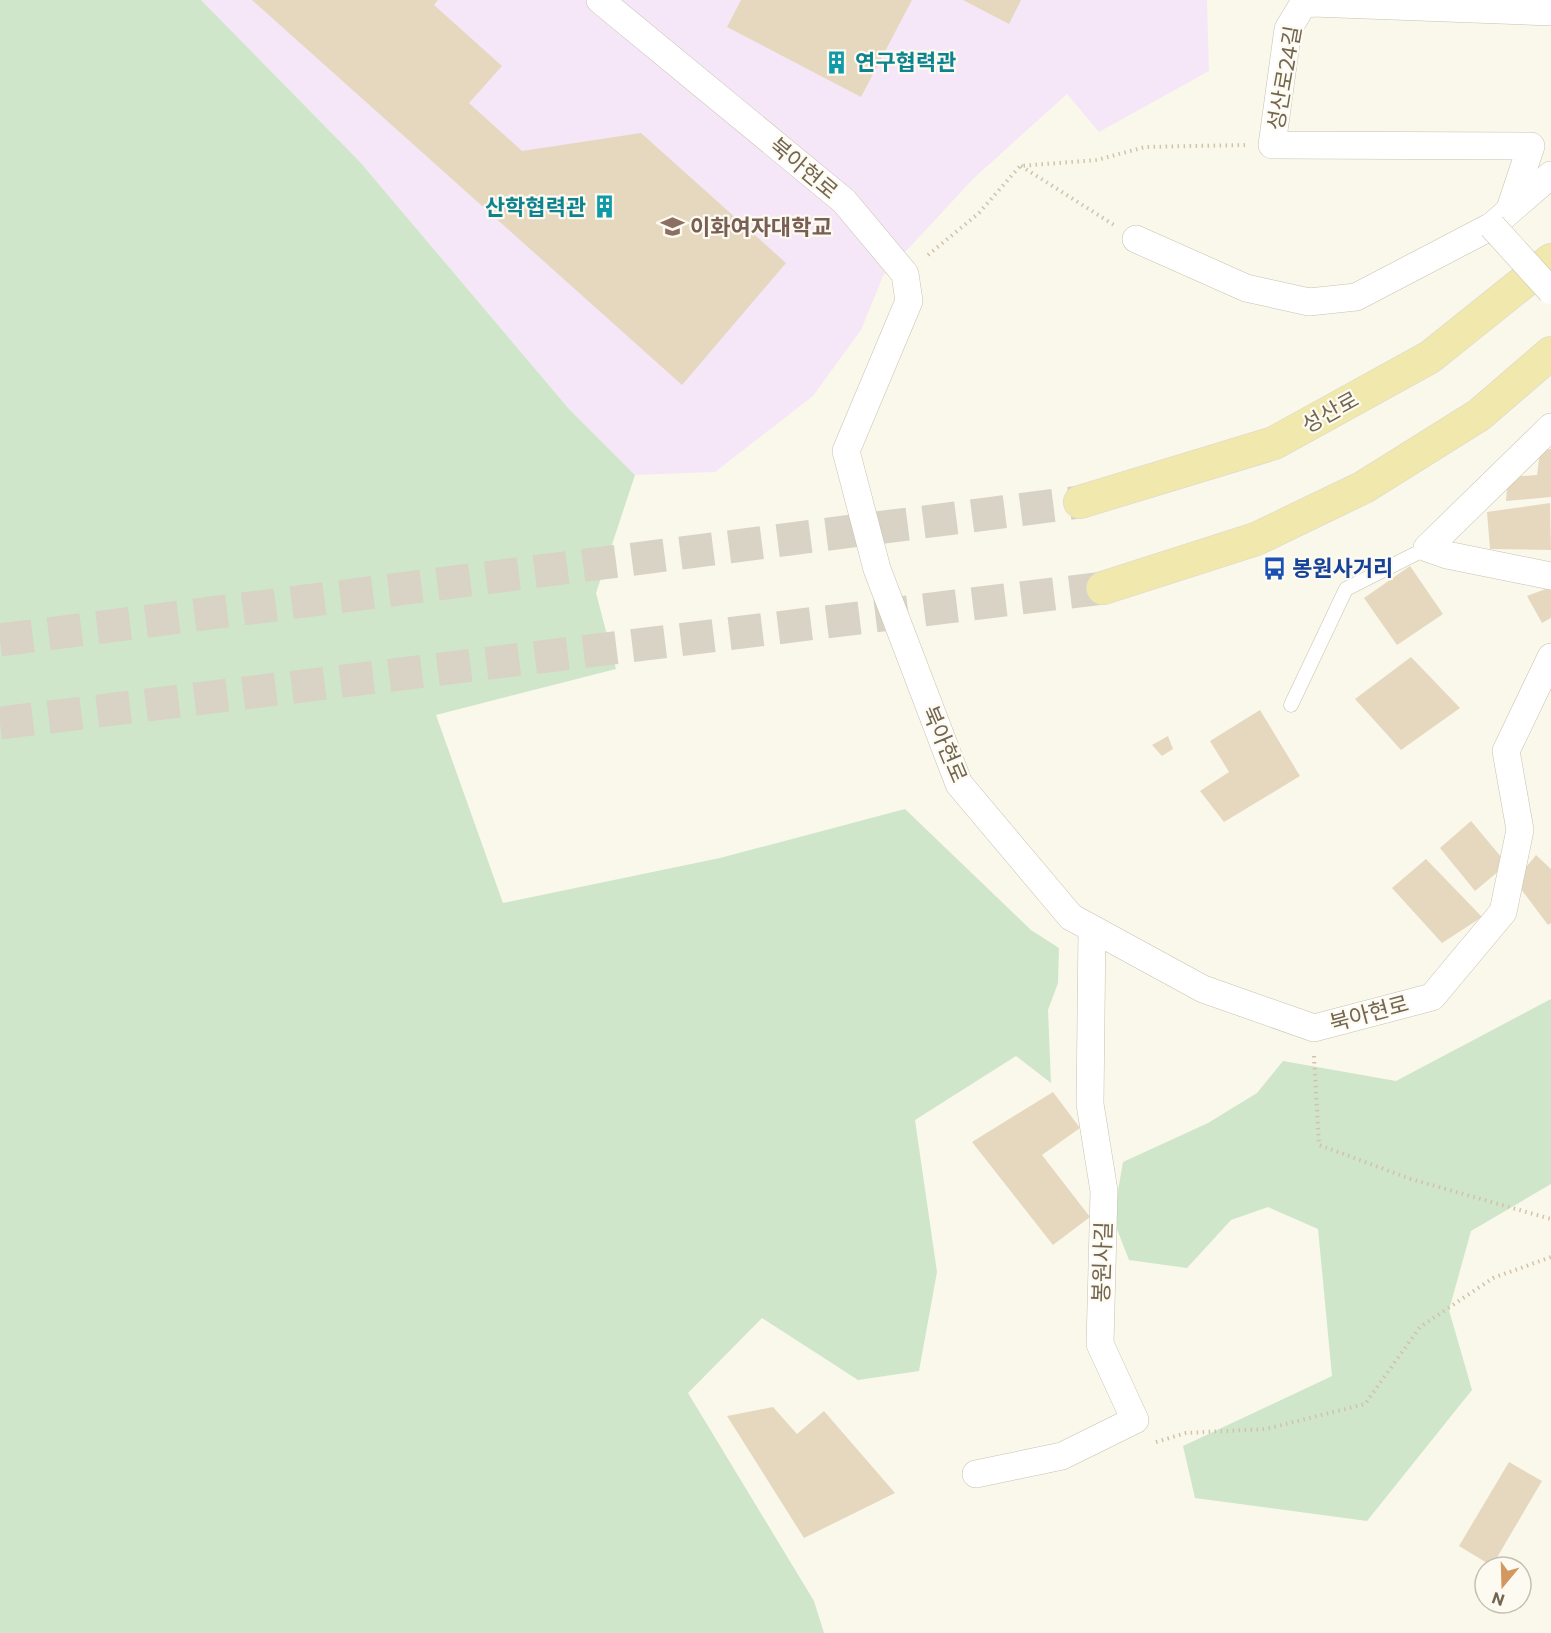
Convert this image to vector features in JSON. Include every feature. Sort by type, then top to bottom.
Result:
[{"type":"main road","name":"성산로","points":[[1080,502],[1274,443],[1430,357],[1550,268]]},
{"type":"main road","points":[[1103,588],[1256,539],[1364,488],[1479,415],[1551,353]]},
{"type":"street","name":"북아현로","points":[[600,0],[844,201],[905,274],[909,301],[846,451],[877,569],[959,784],[1071,917],[1203,989],[1314,1028],[1432,997],[1503,912],[1520,831],[1506,751],[1548,674]]},
{"type":"street","name":"성산로24길","points":[[1501,218],[1541,141],[1272,145],[1288,30],[1302,6],[1312,3],[1551,12]]},
{"type":"street","points":[[1136,239],[1246,288],[1309,302],[1356,297],[1501,218],[1551,175]]},
{"type":"street","points":[[1501,218],[1550,268]]},
{"type":"street","points":[[1551,427],[1427,548],[1447,555],[1551,576]]},
{"type":"street","name":"봉원사길","points":[[976,1474],[1062,1456],[1135,1420],[1100,1344],[1104,1191],[1090,1104],[1092,929]]},
{"type":"lane","points":[[1290,705],[1346,589],[1427,548]]},
{"type":"path","points":[[947,239],[979,213],[1020,166],[1097,160],[1145,147],[1272,145]]},
{"type":"path","points":[[1020,166],[1084,206]]},
{"type":"path","points":[[1314,1052],[1319,1145],[1411,1179],[1551,1219]]},
{"type":"path","points":[[1151,1444],[1186,1433],[1266,1429],[1365,1404],[1420,1327],[1493,1278],[1551,1257]]},
{"type":"shaded area","name":"이화여자대학교","points":[[201,0],[1207,0],[1209,71],[1099,132],[1067,94],[973,179],[883,276],[861,330],[813,396],[715,472],[635,475],[569,409],[360,162]]},
{"type":"green space","points":[[0,0],[201,0],[360,162],[569,409],[635,475],[596,593],[616,669],[436,715],[503,903],[720,858],[905,809],[1031,930],[1059,948],[1058,983],[1048,1010],[1051,1083],[1016,1056],[915,1120],[937,1272],[919,1371],[858,1380],[762,1318],[688,1393],[814,1601],[824,1633],[0,1633]]},
{"type":"green space","points":[[1551,999],[1551,1184],[1471,1231],[1449,1310],[1472,1390],[1367,1521],[1195,1498],[1183,1446],[1332,1376],[1318,1229],[1268,1207],[1231,1220],[1187,1268],[1129,1260],[1113,1219],[1123,1162],[1208,1123],[1257,1093],[1283,1061],[1396,1081]]},
{"type":"building","name":"산학협력관","points":[[252,0],[438,0],[434,5],[502,66],[469,103],[522,151],[641,133],[786,263],[682,385]]},
{"type":"building","name":"연구협력관","points":[[741,0],[912,0],[861,97],[727,27]]},
{"type":"building","name":"연구협력관","points":[[963,0],[1021,0],[1009,24]]},
{"type":"building","points":[[1551,449],[1551,497],[1506,501],[1508,477],[1537,475],[1540,451]]},
{"type":"building","points":[[1550,503],[1551,550],[1490,549],[1487,512]]},
{"type":"building","points":[[1410,566],[1443,614],[1397,645],[1364,598]]},
{"type":"building","points":[[1551,587],[1551,618],[1542,623],[1527,596]]},
{"type":"building","points":[[1411,657],[1460,708],[1401,750],[1355,699]]},
{"type":"building","points":[[1260,710],[1300,776],[1224,822],[1200,791],[1229,772],[1210,741]]},
{"type":"building","points":[[1168,736],[1173,749],[1162,756],[1152,745]]},
{"type":"building","points":[[1471,821],[1507,864],[1475,891],[1440,848]]},
{"type":"building","points":[[1536,855],[1551,869],[1551,923],[1548,925],[1515,881]]},
{"type":"building","points":[[1426,859],[1482,917],[1442,943],[1392,888]]},
{"type":"building","points":[[1053,1092],[1080,1128],[1042,1155],[1090,1217],[1053,1245],[972,1142]]},
{"type":"building","points":[[773,1407],[797,1434],[824,1411],[895,1493],[804,1538],[727,1416]]},
{"type":"building","points":[[1509,1462],[1542,1481],[1498,1555],[1474,1555],[1459,1546]]},
{"type":"tunnel","points":[[0,640],[1080,502]]},
{"type":"tunnel","points":[[0,723],[1103,588]]},
{"type":"place","name":"연구협력관","points":[[837,62]]},
{"type":"place","name":"산학협력관","points":[[604,207]]},
{"type":"place","name":"이화여자대학교","points":[[672,227]]},
{"type":"place","name":"봉원사거리","points":[[1274,568]]}]
